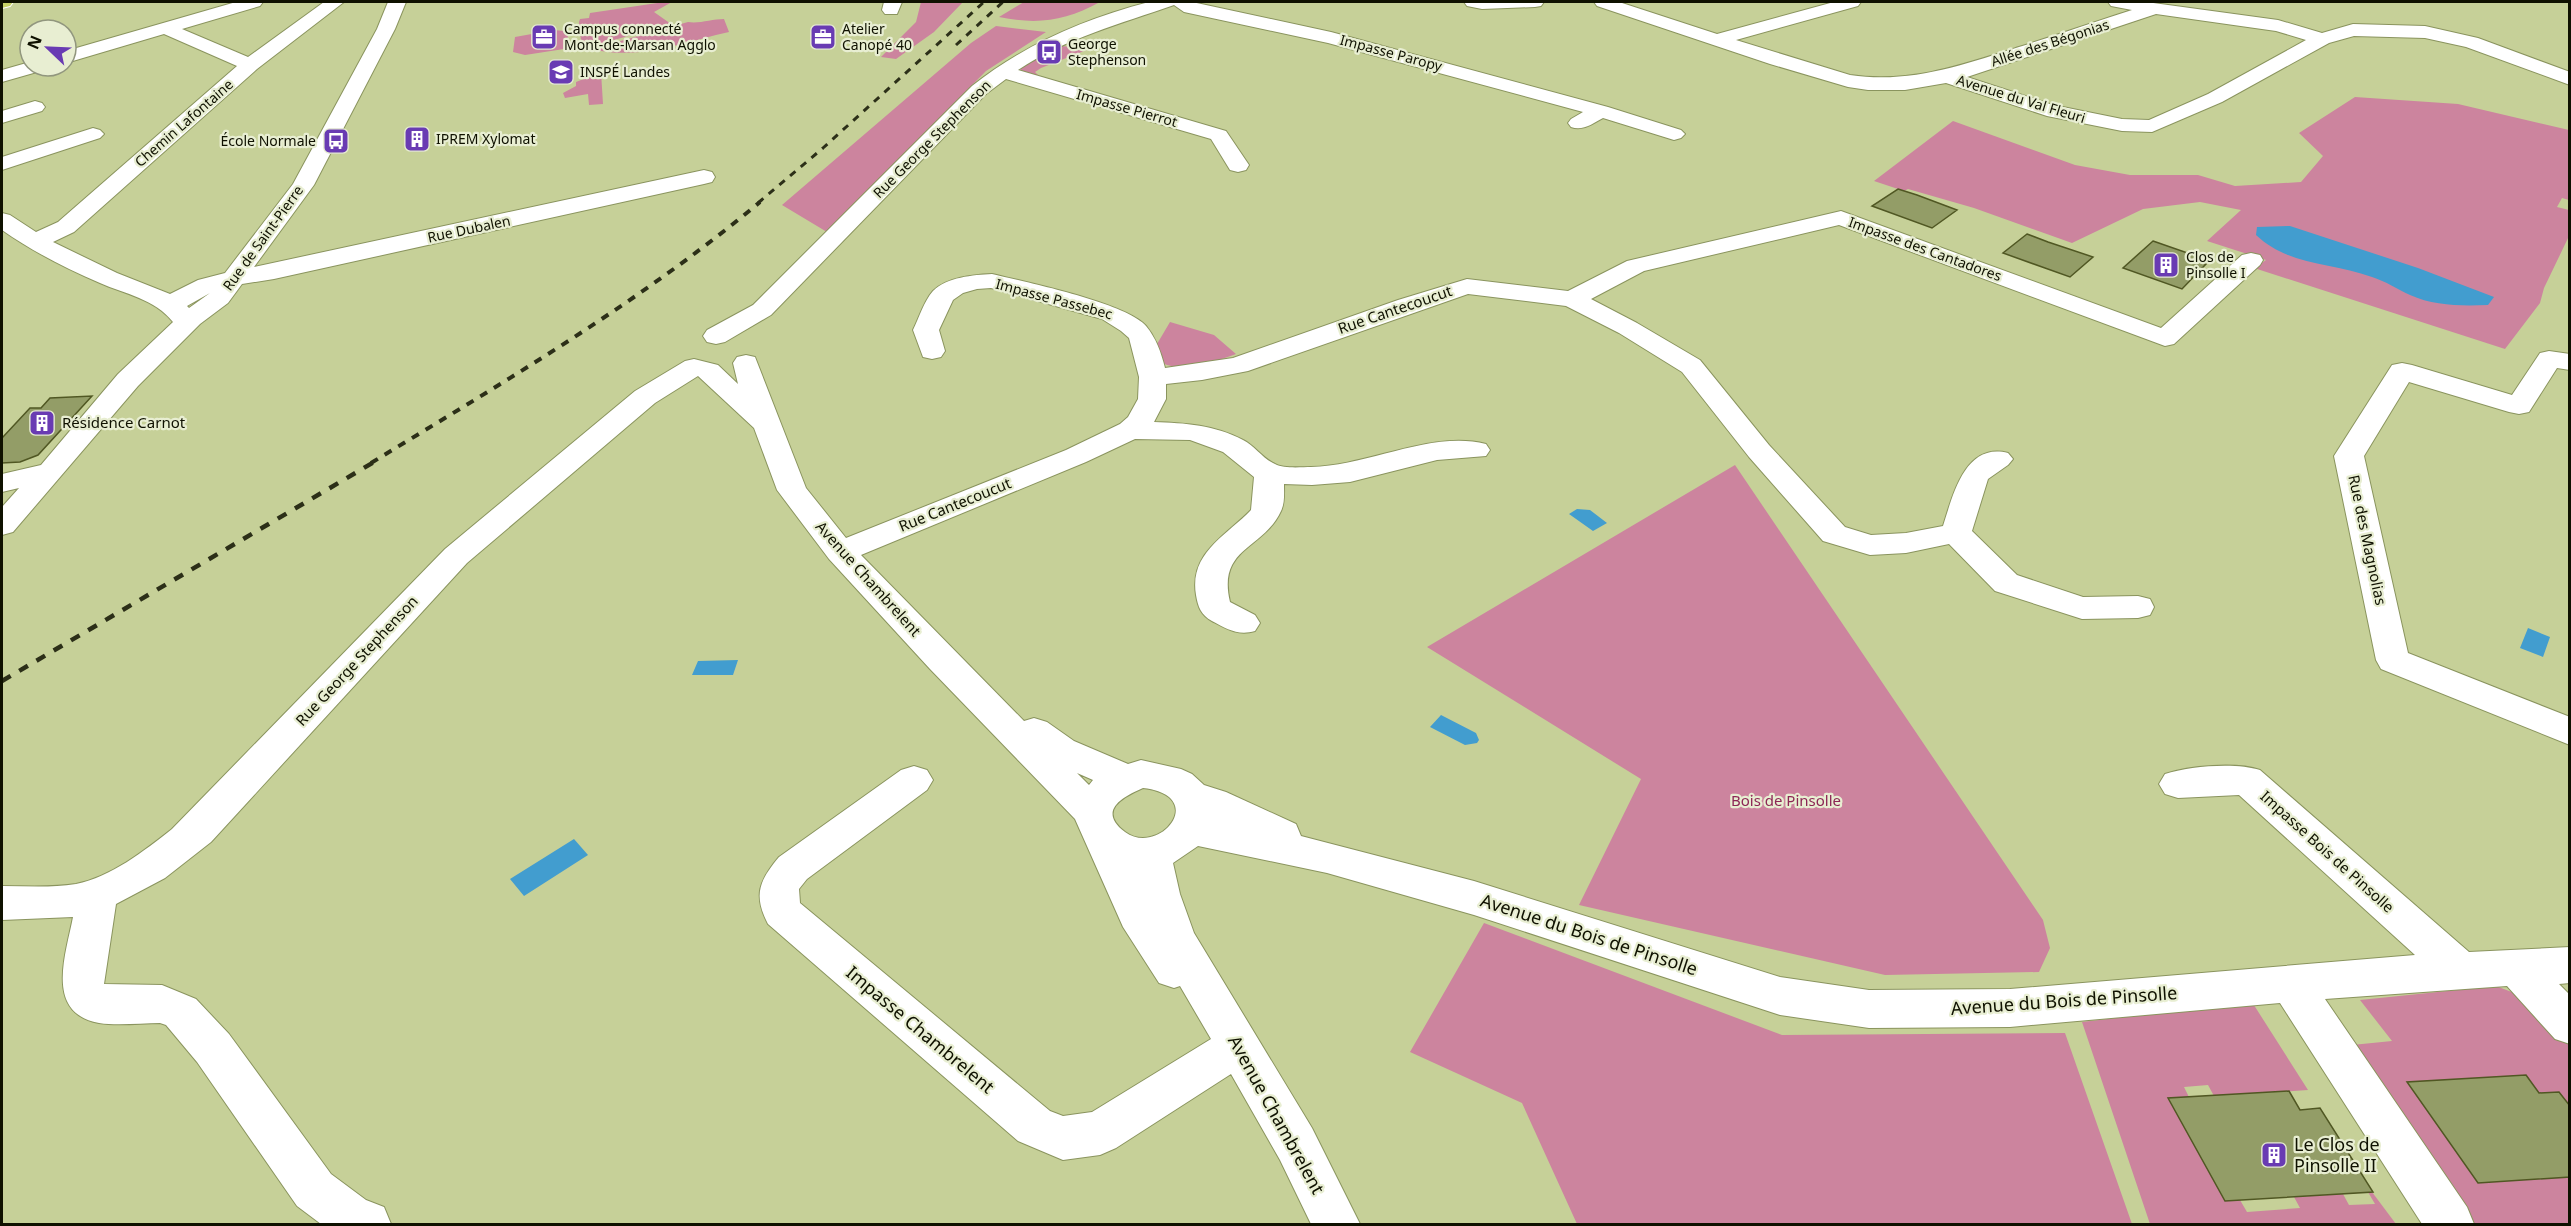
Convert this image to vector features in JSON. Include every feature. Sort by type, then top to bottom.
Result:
[{"type":"street","points":[[78,53],[254,2]]},
{"type":"street","name":"Chemin Lafontaine","points":[[33,242],[66,227],[250,65],[334,2]]},
{"type":"street","name":"Rue de Saint-Pierre","points":[[2,525],[42,482],[128,380],[179,314],[219,298],[303,185],[398,2]]},
{"type":"street","name":"Rue George Stephenson","points":[[701,369],[688,363],[687,357],[690,350],[697,344],[762,310],[1001,71],[1073,32],[1111,17],[1167,2]]},
{"type":"street","name":"Impasse Paropy","points":[[1180,2],[1190,8],[1331,38],[1601,111],[1674,134]]},
{"type":"street","points":[[1473,2],[1535,2]]},
{"type":"street","name":"Avenue du Val Fleuri","points":[[1603,2],[1776,60],[1868,84],[1905,84],[1947,77],[2047,110],[2090,120],[2152,126],[2215,98],[2322,39],[2353,30],[2406,31],[2447,36],[2502,52],[2570,79]]},
{"type":"street","points":[[1716,40],[1852,2]]},
{"type":"street","points":[[2116,2],[2278,26],[2322,39]]},
{"type":"street","name":"Allée des Bégonias","points":[[1947,77],[2154,9]]},
{"type":"street","points":[[165,28],[250,65]]},
{"type":"street","points":[[2,76],[18,71]]},
{"type":"street","name":"Impasse Pierrot","points":[[1001,71],[1219,135],[1238,165]]},
{"type":"street","points":[[2,117],[35,107]]},
{"type":"street","points":[[1578,123],[1601,111]]},
{"type":"street","points":[[2,164],[93,134]]},
{"type":"street","name":"Rue Dubalen","points":[[234,278],[274,272],[704,177]]},
{"type":"street","name":"Impasse des Cantadores","points":[[1572,299],[1636,266],[1841,218],[2166,338],[2251,260]]},
{"type":"street","points":[[2,220],[33,242],[179,314]]},
{"type":"street","name":"Impasse Passebec","points":[[932,351],[926,330],[942,296],[964,285],[993,281],[1111,314],[1126,321],[1137,330],[1146,344],[1153,377]]},
{"type":"street","name":"Rue Cantecoucut","points":[[840,552],[1076,456],[1130,430],[1140,422],[1152,399],[1153,377],[1202,372],[1239,365],[1467,286],[1572,299],[1628,328],[1691,366],[1759,451],[1834,534],[1870,545],[1906,543],[1956,533]]},
{"type":"street","name":"Rue George Stephenson","points":[[749,351],[762,310]]},
{"type":"street","points":[[701,369],[724,370],[749,351],[736,334],[716,336]]},
{"type":"street","name":"Avenue Chambrelent","points":[[749,351],[747,372],[792,490],[840,552],[1099,827],[1142,923],[1179,978],[1214,1007]]},
{"type":"street","name":"Rue des Magnolias","points":[[2570,362],[2549,359],[2519,406],[2402,371],[2349,456],[2393,660],[2570,732]]},
{"type":"street","name":"Rue George Stephenson","points":[[2,903],[61,902],[98,895],[139,874],[171,853],[197,831],[456,556],[645,397],[701,369]]},
{"type":"street","name":"Avenue Chambrelent","points":[[701,369],[770,429]]},
{"type":"street","points":[[1130,430],[1193,432],[1233,446],[1269,474],[1312,476],[1350,473],[1437,451],[1476,450]]},
{"type":"street","points":[[1998,459],[1975,475],[1956,533],[2006,583],[2082,608],[2138,607]]},
{"type":"street","points":[[1243,623],[1215,608],[1210,589],[1219,556],[1228,544],[1259,521],[1267,508],[1269,474]]},
{"type":"street","points":[[2,483],[42,482]]},
{"type":"street","name":"Avenue Chambrelent","points":[[942,660],[1061,751],[1125,778]]},
{"type":"street","points":[[1142,774],[1165,776],[1184,786],[1191,813],[1180,840],[1167,848],[1151,853],[1134,853],[1117,849],[1099,827],[1103,792],[1113,783],[1142,774]]},
{"type":"street","name":"Impasse Chambrelent","points":[[914,780],[793,868],[781,883],[777,897],[782,912],[1034,1126],[1063,1138],[1100,1133],[1237,1046]]},
{"type":"street","name":"Impasse Bois de Pinsolle","points":[[2178,784],[2247,780],[2460,970]]},
{"type":"street","name":"Avenue du Bois de Pinsolle","points":[[1191,813],[1327,857],[1474,898],[1780,996],[1869,1009],[2010,1008],[2460,970],[2570,965]]},
{"type":"street","name":"Avenue Chambrelent","points":[[1151,853],[1160,894],[1175,939],[1296,1144],[1336,1224]]},
{"type":"street","points":[[98,895],[82,979],[85,994],[99,1004],[162,1004],[181,1012],[213,1048],[314,1190],[355,1221],[367,1224]]},
{"type":"street","points":[[2516,967],[2570,1025]]},
{"type":"street","points":[[2291,984],[2450,1224]]},
{"type":"green space","points":[[672,2],[654,12],[671,24],[582,49],[579,22],[580,19],[589,18],[590,13]]},
{"type":"green space","points":[[921,2],[963,2],[934,32],[896,59],[881,57],[916,22]]},
{"type":"green space","points":[[1024,2],[1100,2],[1051,20],[1026,21],[999,17]]},
{"type":"green space","points":[[724,19],[729,32],[661,49],[627,53],[592,49],[688,22]]},
{"type":"green space","points":[[996,26],[1046,32],[986,71],[827,232],[782,205],[971,43]]},
{"type":"green space","points":[[554,30],[568,34],[567,46],[564,49],[525,55],[513,52],[515,37]]},
{"type":"green space","points":[[1062,46],[1089,49],[1041,68],[1035,72],[1040,77],[1020,71],[1022,66]]},
{"type":"green space","points":[[601,72],[603,104],[589,105],[588,94],[565,98],[563,93],[576,86],[576,82]]},
{"type":"green space","points":[[2355,97],[2458,104],[2569,130],[2569,200],[2562,198],[2557,207],[2569,210],[2569,236],[2544,288],[2540,303],[2505,349],[2254,268],[2266,260],[2207,241],[2241,210],[2200,202],[2143,209],[2072,243],[1974,208],[1908,189],[1904,191],[1874,181],[1953,121],[2075,165],[2130,175],[2198,175],[2235,186],[2301,182],[2323,156],[2299,133]]},
{"type":"green space","points":[[1170,322],[1214,335],[1236,354],[1199,366],[1181,368],[1161,363],[1157,344]]},
{"type":"green space","name":"Bois de Pinsolle","points":[[1735,465],[2043,920],[2050,948],[2039,972],[1885,975],[1579,905],[1641,779],[1427,647]]},
{"type":"green space","points":[[1484,923],[1782,1035],[2065,1033],[2132,1224],[1577,1224],[1522,1103],[1410,1052]]},
{"type":"green space","points":[[2496,986],[2522,996],[2569,1044],[2569,1224],[2469,1224],[2352,1045],[2392,1041],[2360,1000]]},
{"type":"green space","points":[[2252,1002],[2308,1090],[2214,1096],[2208,1085],[2184,1087],[2247,1212],[2300,1208],[2294,1197],[2343,1194],[2349,1205],[2375,1204],[2368,1192],[2372,1192],[2396,1224],[2150,1224],[2082,1022]]},
{"type":"water","points":[[2290,226],[2418,268],[2494,297],[2488,305],[2458,305],[2419,299],[2372,277],[2282,253],[2256,235],[2257,227]]},
{"type":"water","points":[[1577,509],[1590,510],[1607,523],[1593,531],[1569,514]]},
{"type":"water","points":[[2528,628],[2550,637],[2543,657],[2520,648]]},
{"type":"water","points":[[738,660],[733,675],[692,675],[698,661]]},
{"type":"water","points":[[1441,715],[1476,733],[1479,740],[1477,743],[1465,745],[1430,727]]},
{"type":"water","points":[[574,839],[588,855],[524,896],[510,879]]},
{"type":"building","points":[[1898,189],[1957,210],[1932,228],[1872,206]]},
{"type":"building","points":[[2027,234],[2093,257],[2070,277],[2003,253]]},
{"type":"building","name":"Clos de Pinsolle I","points":[[2153,241],[2199,257],[2195,260],[2206,264],[2182,289],[2123,268]]},
{"type":"building","name":"Résidence Carnot","points":[[92,396],[38,455],[20,462],[2,463],[2,438],[30,408],[41,408],[50,398]]},
{"type":"building","points":[[2526,1075],[2539,1093],[2559,1092],[2570,1106],[2570,1177],[2478,1183],[2407,1082]]},
{"type":"building","name":"Le Clos de Pinsolle II","points":[[2289,1091],[2300,1110],[2320,1108],[2373,1192],[2225,1201],[2168,1098]]},
{"type":"railway","points":[[758,203],[823,148],[984,2]]},
{"type":"railway","points":[[956,45],[1003,2]]},
{"type":"railway","points":[[371,463],[570,340],[667,274],[760,202]]},
{"type":"railway","points":[[2,681],[374,462]]},
{"type":"place","name":"Campus connecté Mont-de-Marsan Agglo","points":[[544,37]]},
{"type":"place","name":"Atelier Canopé 40","points":[[823,37]]},
{"type":"place","name":"George Stephenson","points":[[1049,52]]},
{"type":"place","name":"INSPÉ Landes","points":[[561,72]]},
{"type":"place","name":"IPREM Xylomat","points":[[417,139]]},
{"type":"place","name":"École Normale","points":[[336,141]]},
{"type":"place","name":"Clos de Pinsolle I","points":[[2166,265]]},
{"type":"place","name":"Résidence Carnot","points":[[42,423]]},
{"type":"place","name":"Le Clos de Pinsolle II","points":[[2274,1155]]}]
